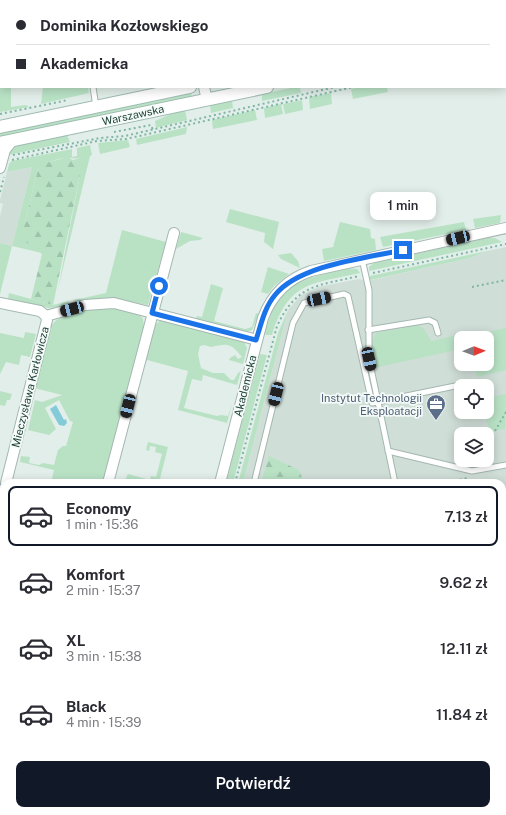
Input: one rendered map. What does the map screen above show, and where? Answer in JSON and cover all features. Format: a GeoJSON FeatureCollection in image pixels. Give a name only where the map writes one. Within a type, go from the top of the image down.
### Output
{"type":"FeatureCollection","features":[{"type":"Feature","properties":{"kind":"main road","name":"Warszawska"},"geometry":{"type":"LineString","coordinates":[[0,128],[185,88]]}},
{"type":"Feature","properties":{"kind":"main road","name":"Warszawska"},"geometry":{"type":"LineString","coordinates":[[0,143],[262,88]]}},
{"type":"Feature","properties":{"kind":"street"},"geometry":{"type":"LineString","coordinates":[[204,88],[207,100]]}},
{"type":"Feature","properties":{"kind":"street"},"geometry":{"type":"LineString","coordinates":[[1,160],[5,150],[13,140]]}},
{"type":"Feature","properties":{"kind":"street","name":"Akademicka"},"geometry":{"type":"LineString","coordinates":[[221,479],[256,340],[268,306],[274,296],[286,284],[311,271],[362,259],[506,230]]}},
{"type":"Feature","properties":{"kind":"street"},"geometry":{"type":"LineString","coordinates":[[109,479],[174,234]]}},
{"type":"Feature","properties":{"kind":"street","name":"Mieczysława Karłowicza"},"geometry":{"type":"LineString","coordinates":[[0,303],[40,311],[46,316],[46,324],[7,479]]}},
{"type":"Feature","properties":{"kind":"street"},"geometry":{"type":"LineString","coordinates":[[46,316],[101,303],[114,303],[256,340]]}},
{"type":"Feature","properties":{"kind":"lane"},"geometry":{"type":"LineString","coordinates":[[93,88],[96,107]]}},
{"type":"Feature","properties":{"kind":"lane"},"geometry":{"type":"LineString","coordinates":[[362,259],[369,294],[369,359],[393,479]]}},
{"type":"Feature","properties":{"kind":"lane"},"geometry":{"type":"LineString","coordinates":[[255,479],[293,323],[304,303],[344,294],[348,296],[370,400],[372,403],[454,386]]}},
{"type":"Feature","properties":{"kind":"lane"},"geometry":{"type":"LineString","coordinates":[[368,330],[429,320],[435,323],[438,333]]}},
{"type":"Feature","properties":{"kind":"lane"},"geometry":{"type":"LineString","coordinates":[[388,451],[472,471],[506,465]]}},
{"type":"Feature","properties":{"kind":"lane"},"geometry":{"type":"LineString","coordinates":[[281,815],[286,815]]}},
{"type":"Feature","properties":{"kind":"path"},"geometry":{"type":"LineString","coordinates":[[1,160],[97,141],[126,139],[153,131],[331,88]]}},
{"type":"Feature","properties":{"kind":"path"},"geometry":{"type":"LineString","coordinates":[[1,160],[100,138],[125,136],[153,131],[348,88]]}},
{"type":"Feature","properties":{"kind":"path"},"geometry":{"type":"LineString","coordinates":[[0,114],[75,99]]}},
{"type":"Feature","properties":{"kind":"path"},"geometry":{"type":"LineString","coordinates":[[114,132],[152,125],[153,131]]}},
{"type":"Feature","properties":{"kind":"path"},"geometry":{"type":"LineString","coordinates":[[236,479],[277,326],[285,309],[296,296],[311,287],[506,244]]}},
{"type":"Feature","properties":{"kind":"path"},"geometry":{"type":"LineString","coordinates":[[472,287],[506,280]]}},
{"type":"Feature","properties":{"kind":"path"},"geometry":{"type":"LineString","coordinates":[[495,431],[506,412]]}},
{"type":"Feature","properties":{"kind":"path"},"geometry":{"type":"LineString","coordinates":[[461,479],[471,477],[472,471]]}},
{"type":"Feature","properties":{"kind":"shaded area"},"geometry":{"type":"Polygon","coordinates":[[[32,167],[12,246],[0,243],[0,216],[3,204],[0,203],[0,200],[7,172],[32,167]]]}},
{"type":"Feature","properties":{"kind":"shaded area"},"geometry":{"type":"Polygon","coordinates":[[[506,247],[506,479],[244,479],[288,310],[301,295],[318,287],[359,279],[367,281],[470,258],[487,251],[506,247]]]}},
{"type":"Feature","properties":{"kind":"green space"},"geometry":{"type":"Polygon","coordinates":[[[0,88],[11,88],[11,107],[26,105],[29,107],[0,112],[0,88]]]}},
{"type":"Feature","properties":{"kind":"green space"},"geometry":{"type":"Polygon","coordinates":[[[43,88],[88,88],[89,93],[41,104],[43,88]]]}},
{"type":"Feature","properties":{"kind":"green space"},"geometry":{"type":"Polygon","coordinates":[[[290,88],[300,88],[301,93],[262,101],[262,94],[290,88]]]}},
{"type":"Feature","properties":{"kind":"green space"},"geometry":{"type":"Polygon","coordinates":[[[387,88],[388,92],[353,99],[351,89],[387,88]]]}},
{"type":"Feature","properties":{"kind":"green space"},"geometry":{"type":"Polygon","coordinates":[[[189,93],[192,95],[190,97],[0,137],[0,133],[189,93]]]}},
{"type":"Feature","properties":{"kind":"green space"},"geometry":{"type":"Polygon","coordinates":[[[331,93],[332,104],[310,109],[309,97],[331,93]]]}},
{"type":"Feature","properties":{"kind":"green space"},"geometry":{"type":"Polygon","coordinates":[[[232,100],[233,108],[211,113],[210,104],[232,100]]]}},
{"type":"Feature","properties":{"kind":"green space"},"geometry":{"type":"Polygon","coordinates":[[[302,100],[303,110],[285,114],[283,104],[302,100]]]}},
{"type":"Feature","properties":{"kind":"green space"},"geometry":{"type":"Polygon","coordinates":[[[281,104],[283,114],[265,118],[264,108],[281,104]]]}},
{"type":"Feature","properties":{"kind":"green space"},"geometry":{"type":"Polygon","coordinates":[[[185,110],[187,120],[156,128],[155,121],[175,112],[185,110]]]}},
{"type":"Feature","properties":{"kind":"green space"},"geometry":{"type":"Polygon","coordinates":[[[255,110],[257,120],[213,129],[212,120],[255,110]]]}},
{"type":"Feature","properties":{"kind":"green space"},"geometry":{"type":"Polygon","coordinates":[[[187,127],[186,134],[137,145],[136,139],[187,127]]]}},
{"type":"Feature","properties":{"kind":"green space"},"geometry":{"type":"Polygon","coordinates":[[[67,135],[70,142],[8,155],[17,145],[67,135]]]}},
{"type":"Feature","properties":{"kind":"green space"},"geometry":{"type":"Polygon","coordinates":[[[128,140],[130,147],[100,154],[98,143],[128,140]]]}},
{"type":"Feature","properties":{"kind":"green space"},"geometry":{"type":"Polygon","coordinates":[[[90,145],[92,155],[90,156],[58,289],[80,175],[80,158],[64,158],[56,160],[38,169],[25,222],[42,253],[12,246],[32,167],[7,172],[9,164],[12,161],[72,149],[72,157],[77,156],[77,148],[90,145]]]}},
{"type":"Feature","properties":{"kind":"green space"},"geometry":{"type":"Polygon","coordinates":[[[67,157],[73,160],[80,158],[80,175],[53,305],[31,299],[42,254],[22,239],[38,169],[43,164],[67,157]]]}},
{"type":"Feature","properties":{"kind":"green space"},"geometry":{"type":"Polygon","coordinates":[[[230,209],[279,222],[273,249],[264,242],[265,233],[226,222],[230,209]]]}},
{"type":"Feature","properties":{"kind":"green space"},"geometry":{"type":"Polygon","coordinates":[[[501,215],[500,223],[475,228],[473,219],[501,215]]]}},
{"type":"Feature","properties":{"kind":"green space"},"geometry":{"type":"Polygon","coordinates":[[[340,222],[370,229],[371,238],[375,239],[376,250],[324,261],[322,249],[333,247],[340,222]]]}},
{"type":"Feature","properties":{"kind":"green space"},"geometry":{"type":"Polygon","coordinates":[[[464,222],[466,230],[383,247],[380,237],[464,222]]]}},
{"type":"Feature","properties":{"kind":"green space"},"geometry":{"type":"Polygon","coordinates":[[[122,230],[166,242],[148,305],[110,298],[76,303],[74,300],[106,293],[122,230]]]}},
{"type":"Feature","properties":{"kind":"green space"},"geometry":{"type":"Polygon","coordinates":[[[181,232],[203,238],[200,240],[190,241],[176,249],[181,232]]]}},
{"type":"Feature","properties":{"kind":"green space"},"geometry":{"type":"Polygon","coordinates":[[[488,238],[495,238],[502,242],[369,271],[369,267],[374,263],[488,238]]]}},
{"type":"Feature","properties":{"kind":"green space"},"geometry":{"type":"Polygon","coordinates":[[[0,243],[12,246],[0,294],[0,243]]]}},
{"type":"Feature","properties":{"kind":"green space"},"geometry":{"type":"Polygon","coordinates":[[[487,251],[470,258],[370,280],[370,276],[487,251]]]}},
{"type":"Feature","properties":{"kind":"green space"},"geometry":{"type":"Polygon","coordinates":[[[291,253],[298,261],[300,268],[281,259],[278,255],[291,253]]]}},
{"type":"Feature","properties":{"kind":"green space"},"geometry":{"type":"Polygon","coordinates":[[[268,267],[289,274],[274,286],[268,294],[261,292],[268,267]]]}},
{"type":"Feature","properties":{"kind":"green space"},"geometry":{"type":"Polygon","coordinates":[[[348,268],[357,269],[360,273],[315,283],[294,295],[286,304],[272,335],[266,335],[265,333],[271,316],[277,303],[285,293],[305,280],[348,268]]]}},
{"type":"Feature","properties":{"kind":"green space"},"geometry":{"type":"Polygon","coordinates":[[[211,284],[223,288],[214,321],[245,329],[252,327],[256,313],[259,314],[252,330],[245,333],[195,320],[197,316],[202,317],[211,284]]]}},
{"type":"Feature","properties":{"kind":"green space"},"geometry":{"type":"Polygon","coordinates":[[[9,293],[53,305],[69,301],[68,306],[49,308],[8,299],[9,293]]]}},
{"type":"Feature","properties":{"kind":"green space"},"geometry":{"type":"Polygon","coordinates":[[[113,307],[138,313],[143,319],[144,327],[105,479],[52,479],[54,470],[20,462],[21,456],[30,457],[29,463],[54,465],[58,450],[63,446],[66,446],[73,422],[70,421],[59,400],[45,408],[56,429],[49,435],[28,430],[35,400],[42,402],[62,395],[34,388],[50,329],[54,323],[68,314],[97,308],[113,307]]]}},
{"type":"Feature","properties":{"kind":"green space"},"geometry":{"type":"Polygon","coordinates":[[[288,310],[244,479],[239,479],[278,333],[288,310]]]}},
{"type":"Feature","properties":{"kind":"green space"},"geometry":{"type":"Polygon","coordinates":[[[161,320],[244,342],[247,348],[243,364],[229,360],[235,355],[238,359],[242,357],[229,345],[211,347],[204,345],[200,346],[198,354],[201,368],[213,373],[224,373],[231,380],[234,380],[241,371],[237,385],[203,375],[202,381],[192,379],[184,408],[217,416],[228,416],[232,404],[227,423],[178,410],[188,371],[147,360],[146,362],[143,361],[153,326],[161,320]]]}},
{"type":"Feature","properties":{"kind":"green space"},"geometry":{"type":"Polygon","coordinates":[[[419,325],[424,329],[431,341],[454,336],[454,351],[374,368],[371,343],[376,333],[419,325]]]}},
{"type":"Feature","properties":{"kind":"green space"},"geometry":{"type":"Polygon","coordinates":[[[506,328],[506,370],[477,377],[476,371],[494,371],[494,331],[492,331],[506,328]]]}},
{"type":"Feature","properties":{"kind":"green space"},"geometry":{"type":"Polygon","coordinates":[[[25,332],[36,334],[30,357],[21,355],[19,365],[6,362],[0,374],[0,333],[24,338],[25,332]]]}},
{"type":"Feature","properties":{"kind":"green space"},"geometry":{"type":"Polygon","coordinates":[[[260,354],[267,355],[234,479],[227,479],[260,354]]]}},
{"type":"Feature","properties":{"kind":"green space"},"geometry":{"type":"Polygon","coordinates":[[[0,391],[12,394],[10,400],[7,400],[5,406],[0,405],[0,391]]]}},
{"type":"Feature","properties":{"kind":"green space"},"geometry":{"type":"Polygon","coordinates":[[[506,394],[505,429],[494,431],[494,427],[488,427],[486,419],[494,419],[494,397],[506,394]]]}},
{"type":"Feature","properties":{"kind":"green space"},"geometry":{"type":"Polygon","coordinates":[[[148,442],[168,447],[160,479],[150,479],[151,476],[156,477],[162,454],[155,452],[156,447],[150,446],[149,451],[146,450],[148,442]]]}},
{"type":"Feature","properties":{"kind":"green space"},"geometry":{"type":"Polygon","coordinates":[[[269,456],[299,470],[302,479],[262,479],[269,456]]]}},
{"type":"Feature","properties":{"kind":"green space"},"geometry":{"type":"Polygon","coordinates":[[[128,474],[146,479],[126,479],[128,474]]]}},
{"type":"Feature","properties":{"kind":"water"},"geometry":{"type":"Polygon","coordinates":[[[56,405],[64,420],[66,419],[67,423],[64,426],[59,425],[50,409],[56,405]]]}},
{"type":"Feature","properties":{"kind":"place","name":"Instytut Technologii Eksploatacji"},"geometry":{"type":"Point","coordinates":[436,421]}},
{"type":"Feature","properties":{"kind":"route"},"geometry":{"type":"LineString","coordinates":[[159,286],[152,313],[256,340],[270,302],[280,289],[294,279],[311,271],[403,250]]}}]}
